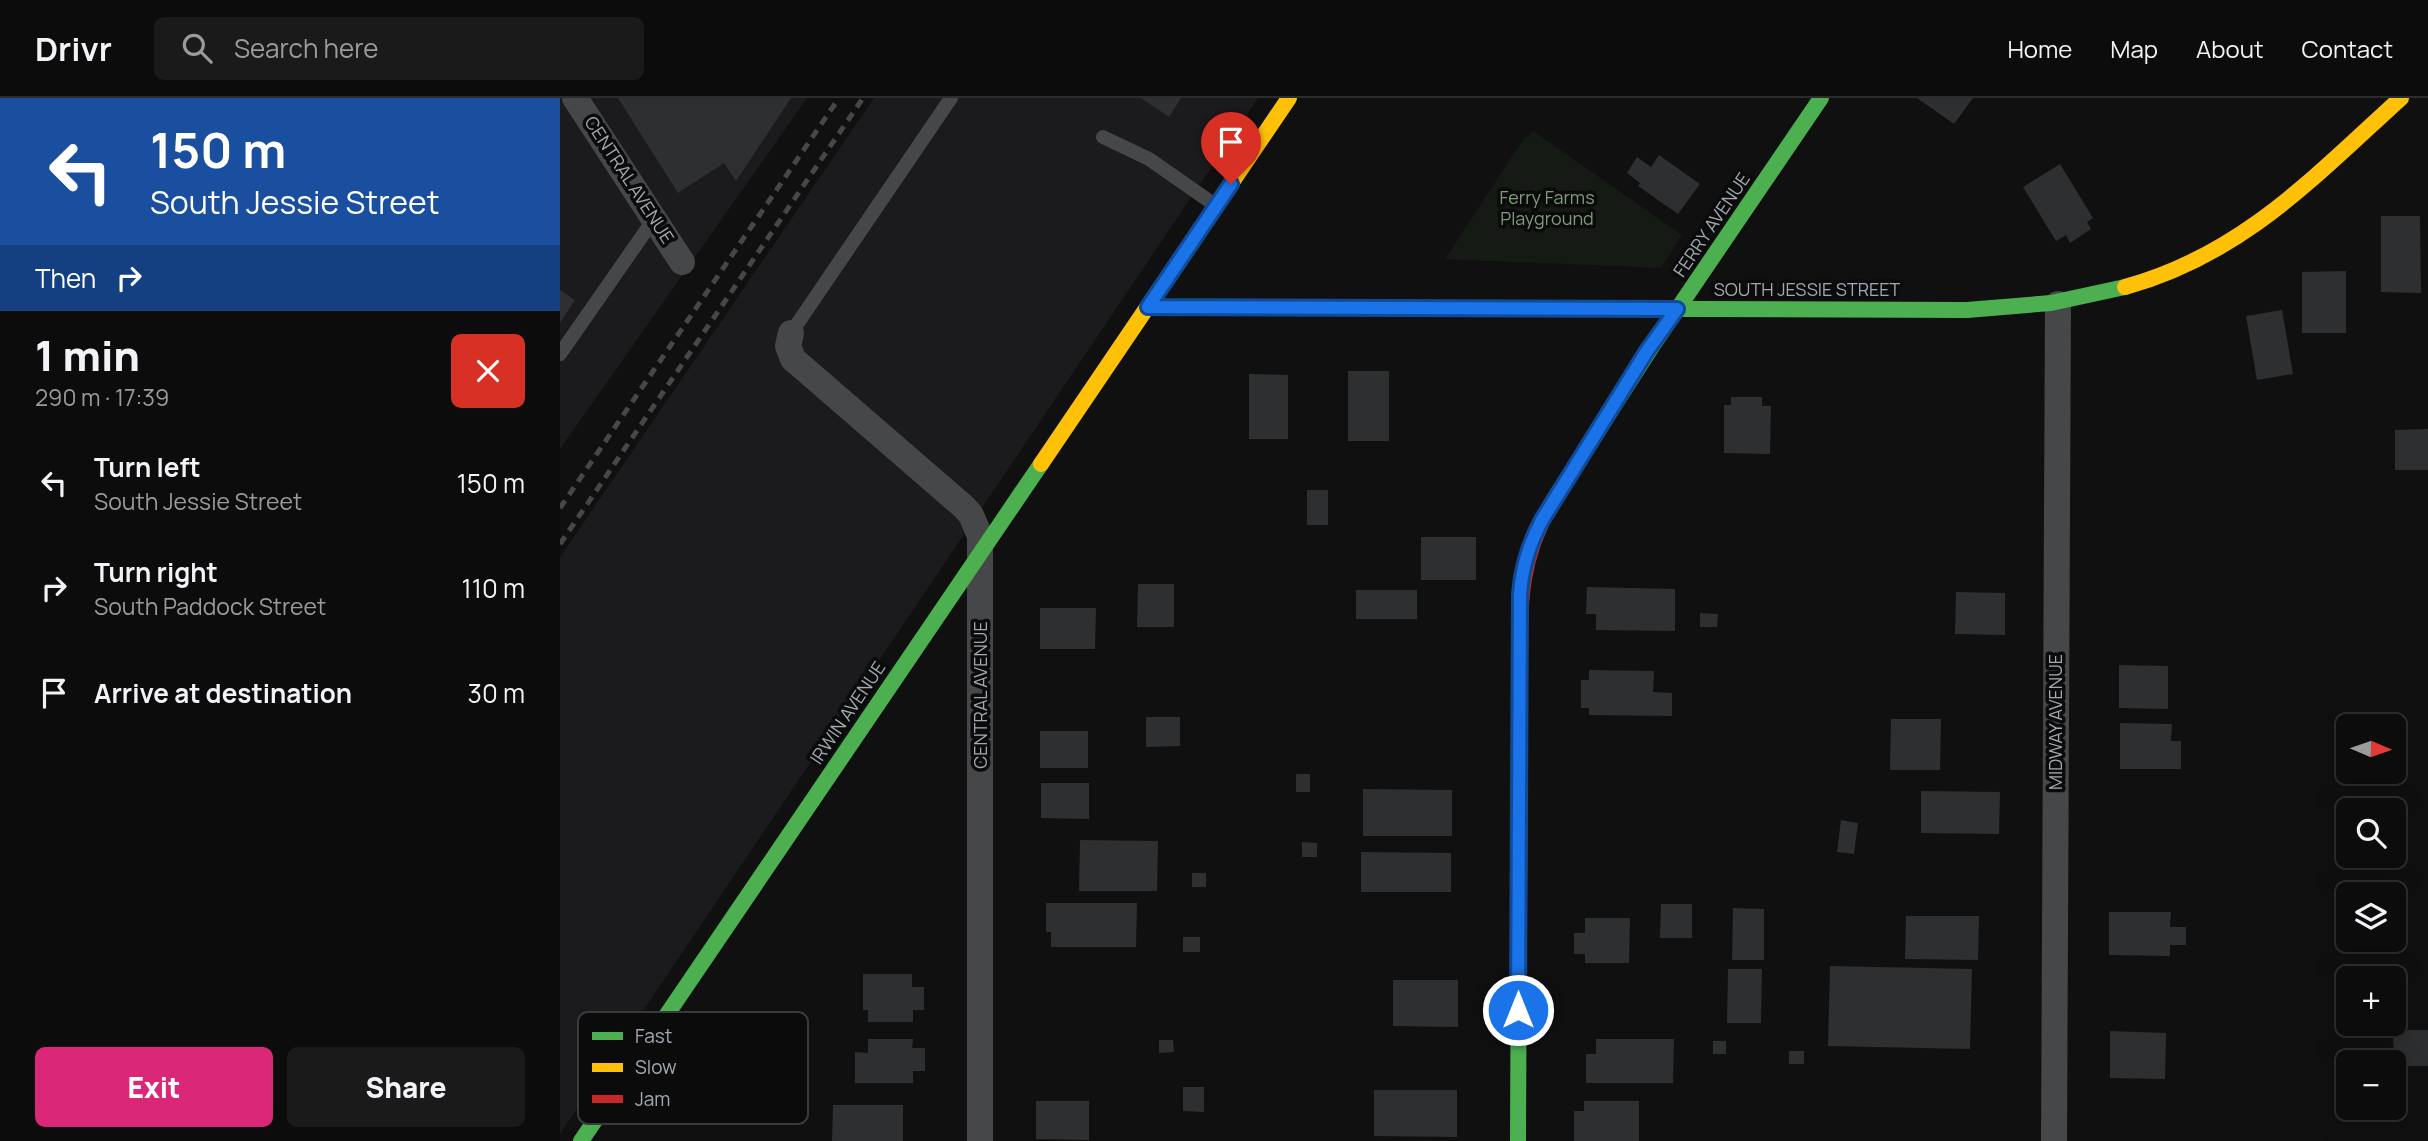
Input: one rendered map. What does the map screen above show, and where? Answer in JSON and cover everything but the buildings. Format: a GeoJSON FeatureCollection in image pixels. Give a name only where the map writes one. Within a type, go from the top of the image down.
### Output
{"type":"FeatureCollection","features":[{"type":"Feature","properties":{"kind":"street","name":"CENTRAL AVENUE"},"geometry":{"type":"LineString","coordinates":[[575,98],[682,262]]}},
{"type":"Feature","properties":{"kind":"street","name":"IRWIN AVENUE"},"geometry":{"type":"LineString","coordinates":[[669,1012],[1289,98]]}},
{"type":"Feature","properties":{"kind":"street","name":"FERRY AVENUE"},"geometry":{"type":"LineString","coordinates":[[1518,1141],[1520,594],[1522,574],[1533,536],[1647,351],[1821,98]]}},
{"type":"Feature","properties":{"kind":"street","name":"SOUTH JESSIE STREET"},"geometry":{"type":"LineString","coordinates":[[1148,307],[2012,309],[2058,304],[2104,294],[2151,279],[2196,260],[2239,235],[2280,207],[2401,98]]}},
{"type":"Feature","properties":{"kind":"street","name":"MIDWAY AVENUE"},"geometry":{"type":"LineString","coordinates":[[2054,1141],[2058,304]]}},
{"type":"Feature","properties":{"kind":"street","name":"CENTRAL AVENUE"},"geometry":{"type":"LineString","coordinates":[[791,333],[788,346],[793,359],[964,507],[980,536],[980,1141]]}},
{"type":"Feature","properties":{"kind":"street","name":"IRWIN AVENUE"},"geometry":{"type":"LineString","coordinates":[[581,1141],[593,1124]]}},
{"type":"Feature","properties":{"kind":"lane"},"geometry":{"type":"LineString","coordinates":[[791,333],[951,98]]}},
{"type":"Feature","properties":{"kind":"lane"},"geometry":{"type":"LineString","coordinates":[[1103,137],[1149,159],[1216,206]]}},
{"type":"Feature","properties":{"kind":"lane"},"geometry":{"type":"LineString","coordinates":[[560,354],[654,219]]}},
{"type":"Feature","properties":{"kind":"shaded area"},"geometry":{"type":"Polygon","coordinates":[[[560,98],[807,98],[560,449],[560,98]]]}},
{"type":"Feature","properties":{"kind":"shaded area"},"geometry":{"type":"Polygon","coordinates":[[[874,98],[1258,98],[642,1012],[578,1012],[578,1107],[560,1134],[560,557],[874,98]]]}},
{"type":"Feature","properties":{"kind":"green space","name":"Ferry Farms Playground"},"geometry":{"type":"Polygon","coordinates":[[[1533,131],[1682,235],[1661,268],[1445,259],[1525,137],[1528,138],[1533,131]]]}},
{"type":"Feature","properties":{"kind":"railway"},"geometry":{"type":"LineString","coordinates":[[560,508],[839,98]]}},
{"type":"Feature","properties":{"kind":"railway"},"geometry":{"type":"LineString","coordinates":[[560,544],[863,98]]}},
{"type":"Feature","properties":{"kind":"traffic: fast"},"geometry":{"type":"LineString","coordinates":[[1551,504],[1653,345],[1821,98]]}},
{"type":"Feature","properties":{"kind":"traffic: fast"},"geometry":{"type":"LineString","coordinates":[[1148,307],[1967,310],[2051,303],[2125,287]]}},
{"type":"Feature","properties":{"kind":"traffic: fast"},"geometry":{"type":"LineString","coordinates":[[669,1012],[1041,464]]}},
{"type":"Feature","properties":{"kind":"traffic: fast"},"geometry":{"type":"LineString","coordinates":[[1518,1141],[1520,669]]}},
{"type":"Feature","properties":{"kind":"traffic: fast"},"geometry":{"type":"LineString","coordinates":[[581,1141],[593,1124]]}},
{"type":"Feature","properties":{"kind":"traffic: slow"},"geometry":{"type":"LineString","coordinates":[[1041,464],[1289,98]]}},
{"type":"Feature","properties":{"kind":"traffic: slow"},"geometry":{"type":"LineString","coordinates":[[2125,287],[2167,273],[2241,234],[2307,184],[2401,98]]}},
{"type":"Feature","properties":{"kind":"traffic: jam"},"geometry":{"type":"LineString","coordinates":[[1520,669],[1523,584],[1532,546],[1551,504]]}},
{"type":"Feature","properties":{"kind":"route"},"geometry":{"type":"LineString","coordinates":[[1231,184],[1148,307],[1677,309],[1647,351],[1542,520],[1526,554],[1520,594],[1518,1010]]}}]}
